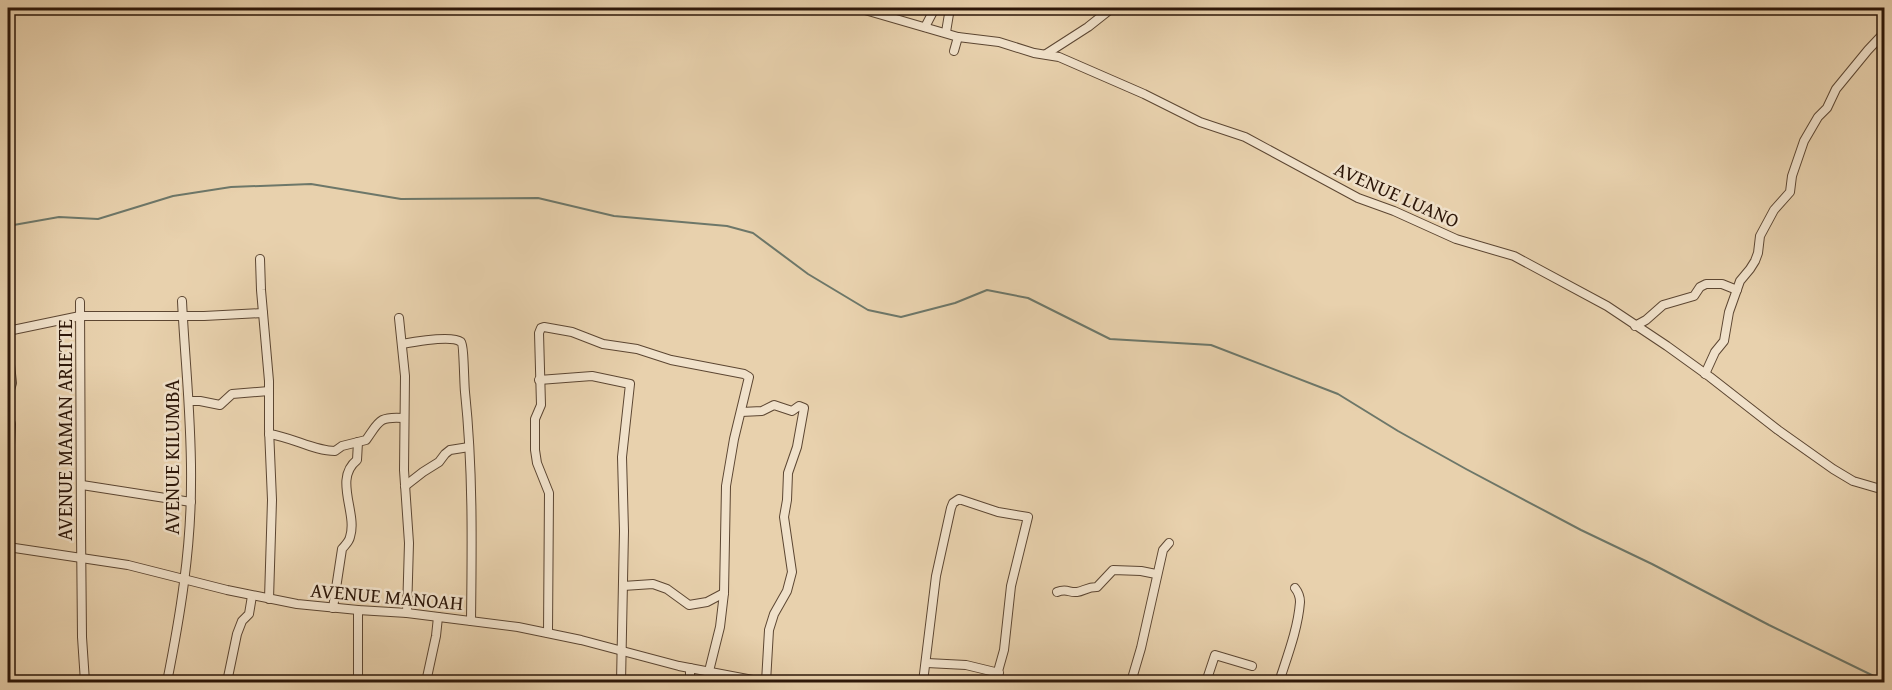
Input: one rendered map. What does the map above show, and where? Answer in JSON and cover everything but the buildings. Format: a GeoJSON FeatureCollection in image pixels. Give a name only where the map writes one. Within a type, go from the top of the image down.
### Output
{"type":"FeatureCollection","features":[{"type":"Feature","properties":{"kind":"street","name":"AVENUE LUANO"},"geometry":{"type":"LineString","coordinates":[[858,8],[958,37],[999,42],[1035,53],[1059,57],[1144,94],[1200,122],[1245,137],[1358,198],[1464,242],[1514,256],[1607,306],[1667,346],[1833,469],[1853,481],[1884,490]]}},
{"type":"Feature","properties":{"kind":"street"},"geometry":{"type":"LineString","coordinates":[[925,27],[935,8]]}},
{"type":"Feature","properties":{"kind":"street"},"geometry":{"type":"LineString","coordinates":[[946,32],[950,8]]}},
{"type":"Feature","properties":{"kind":"street"},"geometry":{"type":"LineString","coordinates":[[1046,54],[1088,27],[1112,8]]}},
{"type":"Feature","properties":{"kind":"street"},"geometry":{"type":"LineString","coordinates":[[1706,374],[1714,352],[1724,341],[1729,312],[1740,281],[1755,261],[1760,236],[1778,205],[1790,192],[1804,141],[1818,117],[1827,108],[1836,89],[1884,33]]}},
{"type":"Feature","properties":{"kind":"street"},"geometry":{"type":"LineString","coordinates":[[954,51],[958,37]]}},
{"type":"Feature","properties":{"kind":"street"},"geometry":{"type":"LineString","coordinates":[[260,259],[269,392],[272,501],[268,599]]}},
{"type":"Feature","properties":{"kind":"street"},"geometry":{"type":"LineString","coordinates":[[1635,326],[1647,320],[1663,305],[1694,296],[1700,287],[1706,284],[1722,284],[1737,290]]}},
{"type":"Feature","properties":{"kind":"street","name":"AVENUE KILUMBA"},"geometry":{"type":"LineString","coordinates":[[167,682],[184,579],[191,502],[191,442],[182,301]]}},
{"type":"Feature","properties":{"kind":"street","name":"AVENUE MAMAN ARIETTE"},"geometry":{"type":"LineString","coordinates":[[81,302],[82,637],[85,682]]}},
{"type":"Feature","properties":{"kind":"street"},"geometry":{"type":"LineString","coordinates":[[8,331],[81,316],[263,313]]}},
{"type":"Feature","properties":{"kind":"street"},"geometry":{"type":"LineString","coordinates":[[399,318],[405,376],[405,486],[409,543],[407,613]]}},
{"type":"Feature","properties":{"kind":"street"},"geometry":{"type":"LineString","coordinates":[[548,633],[549,493],[537,463],[535,450],[535,419],[541,405],[539,380],[539,333],[541,328],[565,330],[603,344],[637,350],[682,363],[747,375],[748,380],[726,486],[724,593],[720,627],[709,672]]}},
{"type":"Feature","properties":{"kind":"street"},"geometry":{"type":"LineString","coordinates":[[402,344],[441,339],[456,340],[463,346],[472,520],[471,621]]}},
{"type":"Feature","properties":{"kind":"street"},"geometry":{"type":"LineString","coordinates":[[8,346],[12,383],[8,396]]}},
{"type":"Feature","properties":{"kind":"street"},"geometry":{"type":"LineString","coordinates":[[539,380],[592,376],[630,384],[622,457],[621,682]]}},
{"type":"Feature","properties":{"kind":"street"},"geometry":{"type":"LineString","coordinates":[[189,401],[220,405],[232,394],[269,392]]}},
{"type":"Feature","properties":{"kind":"street"},"geometry":{"type":"LineString","coordinates":[[741,412],[762,411],[774,405],[792,411],[799,406],[804,408],[788,473],[784,517],[792,572],[787,591],[774,614],[769,630],[763,682]]}},
{"type":"Feature","properties":{"kind":"street"},"geometry":{"type":"LineString","coordinates":[[8,415],[11,424],[8,485]]}},
{"type":"Feature","properties":{"kind":"street"},"geometry":{"type":"LineString","coordinates":[[269,434],[284,436],[327,451],[335,451],[342,446],[366,440],[380,421],[404,418]]}},
{"type":"Feature","properties":{"kind":"street"},"geometry":{"type":"LineString","coordinates":[[333,608],[342,549],[348,543],[351,533],[346,479],[350,465],[357,460],[358,442]]}},
{"type":"Feature","properties":{"kind":"street"},"geometry":{"type":"LineString","coordinates":[[405,486],[439,462],[450,450],[469,447]]}},
{"type":"Feature","properties":{"kind":"street"},"geometry":{"type":"LineString","coordinates":[[81,485],[191,502]]}},
{"type":"Feature","properties":{"kind":"street"},"geometry":{"type":"LineString","coordinates":[[923,682],[936,576],[951,508],[956,501],[962,500],[998,512],[1028,517],[1011,586],[1008,626],[999,673],[995,682]]}},
{"type":"Feature","properties":{"kind":"street"},"geometry":{"type":"LineString","coordinates":[[1131,682],[1141,648],[1156,574],[1163,550],[1169,543]]}},
{"type":"Feature","properties":{"kind":"street","name":"AVENUE MANOAH"},"geometry":{"type":"LineString","coordinates":[[8,547],[128,565],[268,599],[333,608],[407,613],[548,633],[690,668],[763,682]]}},
{"type":"Feature","properties":{"kind":"street"},"geometry":{"type":"LineString","coordinates":[[1057,592],[1066,590],[1075,592],[1097,587],[1113,570],[1156,574]]}},
{"type":"Feature","properties":{"kind":"street"},"geometry":{"type":"LineString","coordinates":[[623,586],[653,584],[667,589],[682,601],[690,604],[707,602],[724,593]]}},
{"type":"Feature","properties":{"kind":"street"},"geometry":{"type":"LineString","coordinates":[[1279,682],[1294,632],[1300,602],[1295,588]]}},
{"type":"Feature","properties":{"kind":"street"},"geometry":{"type":"LineString","coordinates":[[227,682],[237,634],[242,621],[249,614],[252,596]]}},
{"type":"Feature","properties":{"kind":"street"},"geometry":{"type":"LineString","coordinates":[[358,610],[358,682]]}},
{"type":"Feature","properties":{"kind":"street"},"geometry":{"type":"LineString","coordinates":[[426,682],[438,617]]}},
{"type":"Feature","properties":{"kind":"street"},"geometry":{"type":"LineString","coordinates":[[1206,682],[1215,655],[1252,666]]}},
{"type":"Feature","properties":{"kind":"street"},"geometry":{"type":"LineString","coordinates":[[927,663],[966,665],[999,673]]}},
{"type":"Feature","properties":{"kind":"street"},"geometry":{"type":"LineString","coordinates":[[690,668],[690,682]]}},
{"type":"Feature","properties":{"kind":"waterway"},"geometry":{"type":"LineString","coordinates":[[8,226],[59,217],[98,219],[173,196],[231,187],[311,184],[401,199],[538,198],[614,216],[727,226],[753,233],[808,274],[868,310],[901,317],[955,303],[987,290],[1028,298],[1110,339],[1211,345],[1338,394],[1398,431],[1581,530],[1884,681]]}}]}
